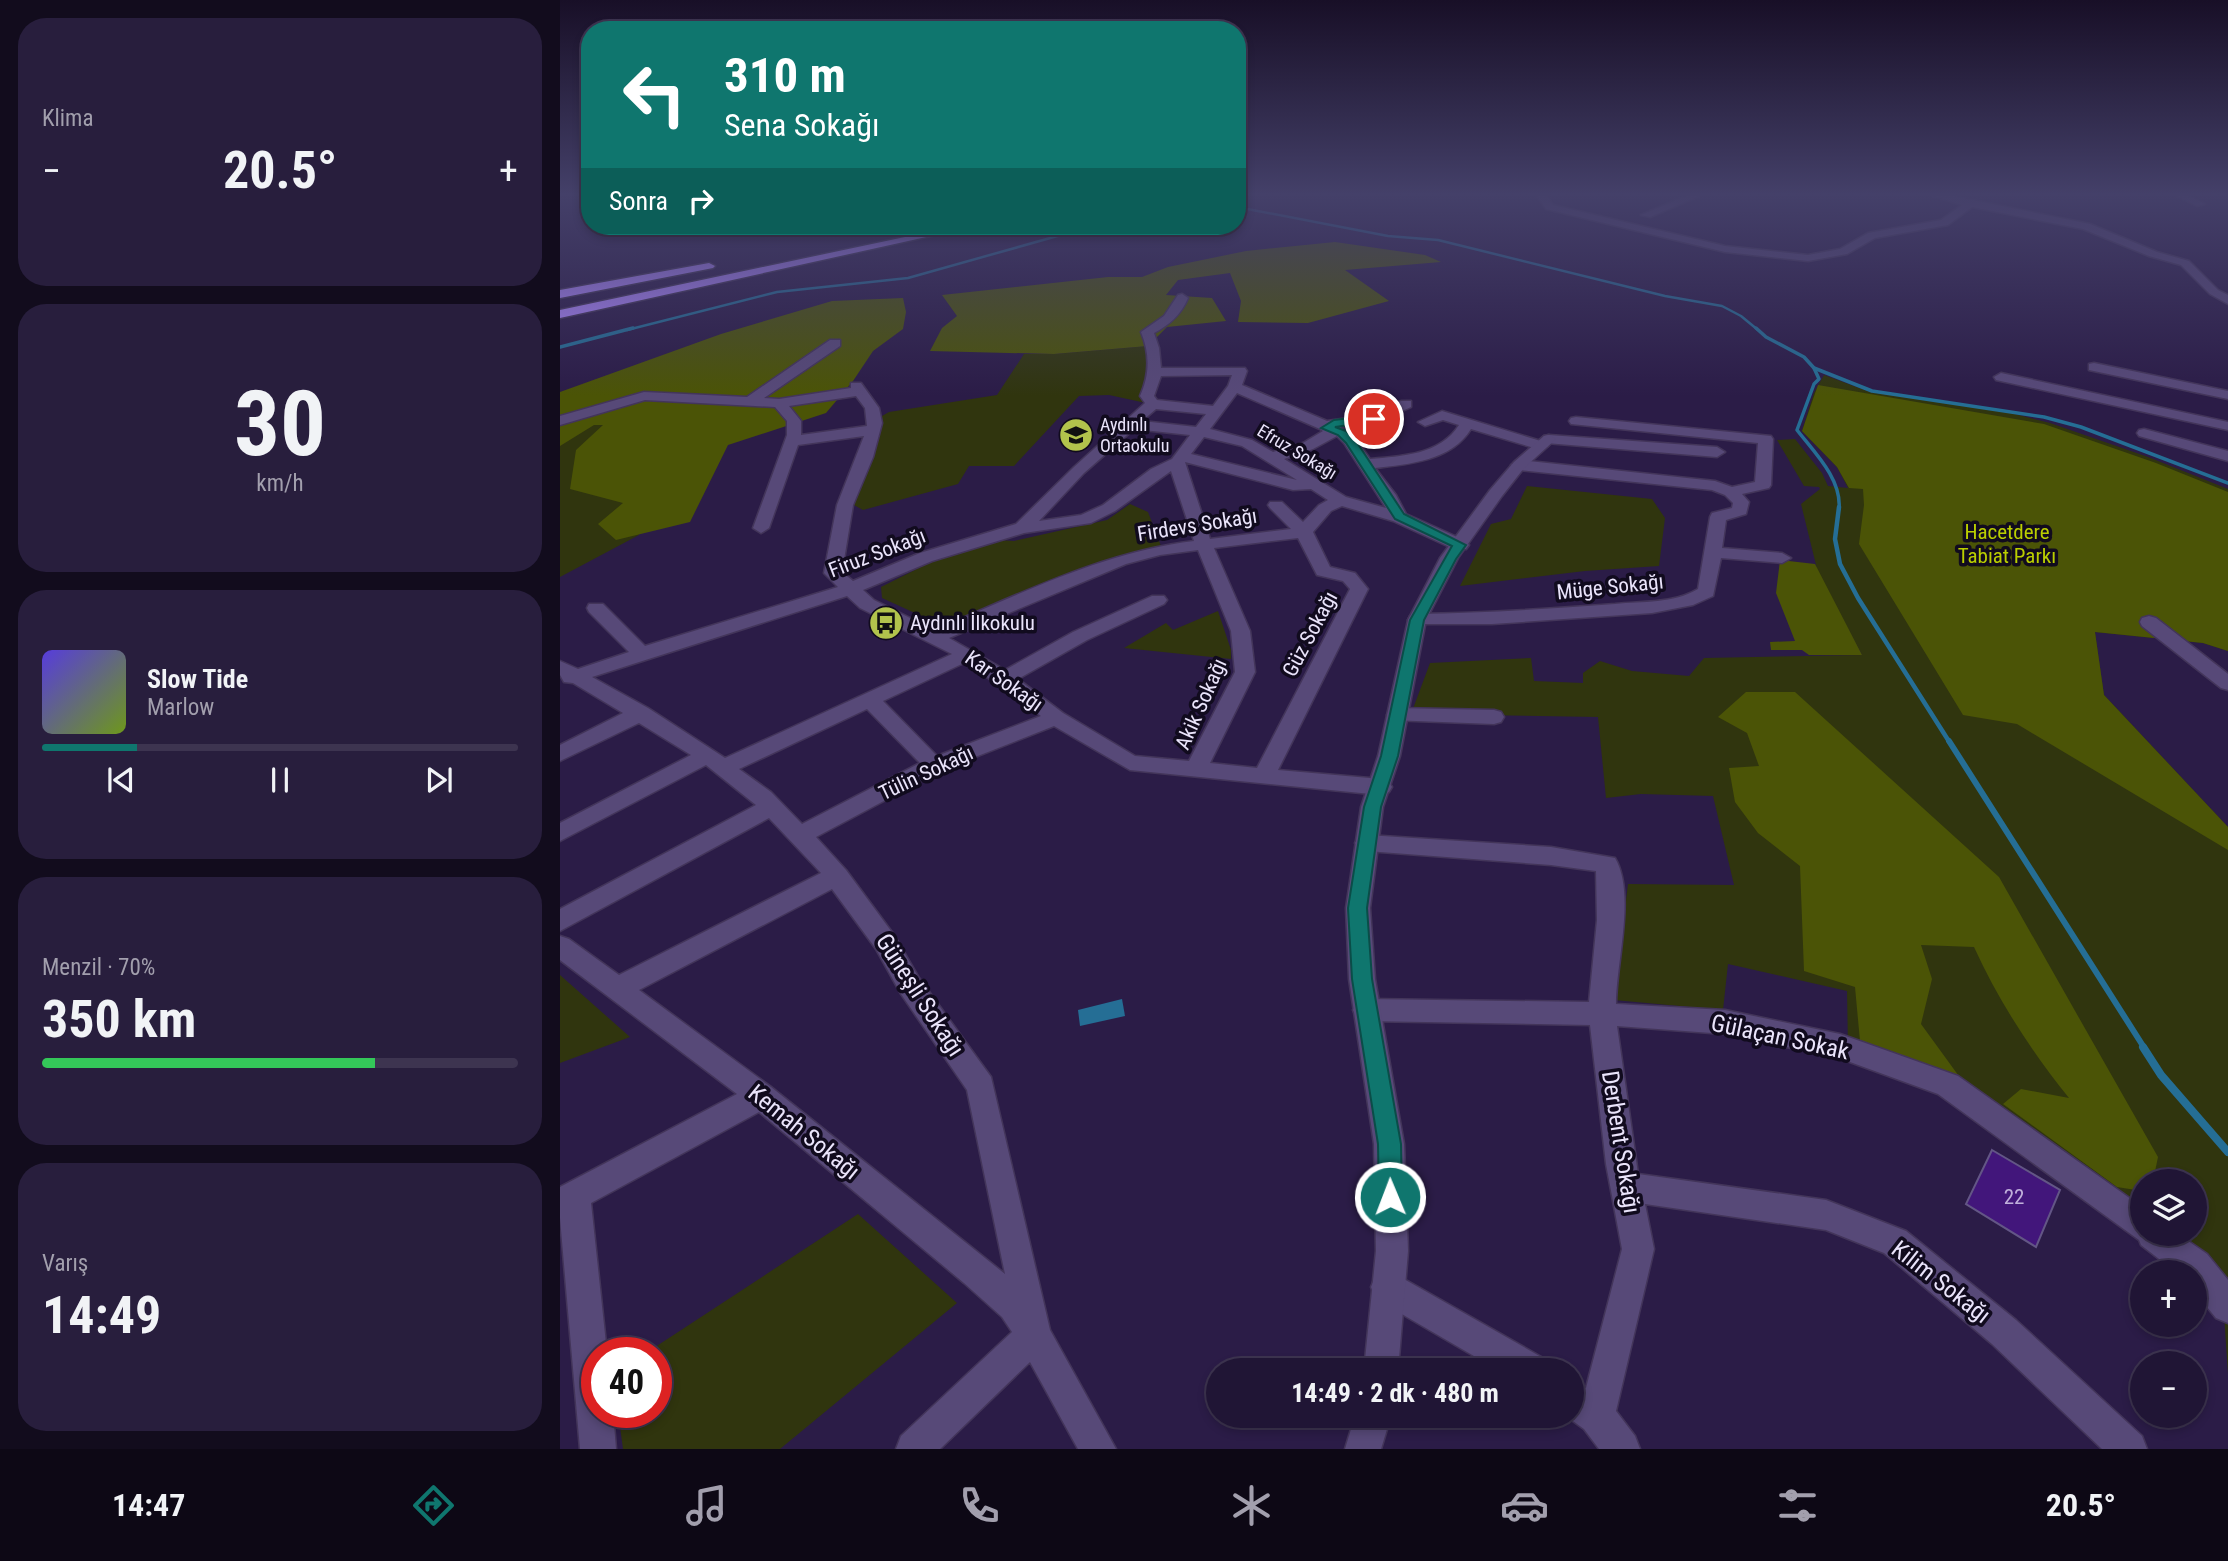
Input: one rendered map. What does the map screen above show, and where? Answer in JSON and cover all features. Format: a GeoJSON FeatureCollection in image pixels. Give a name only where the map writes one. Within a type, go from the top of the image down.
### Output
{"type":"FeatureCollection","features":[{"type":"Feature","properties":{"kind":"highway"},"geometry":{"type":"LineString","coordinates":[[560,307],[770,261]]}},
{"type":"Feature","properties":{"kind":"highway"},"geometry":{"type":"LineString","coordinates":[[562,320],[819,261]]}},
{"type":"Feature","properties":{"kind":"highway"},"geometry":{"type":"LineString","coordinates":[[560,294],[717,265],[560,300]]}},
{"type":"Feature","properties":{"kind":"street"},"geometry":{"type":"LineString","coordinates":[[2177,261],[2185,263],[2214,292],[2228,300]]}},
{"type":"Feature","properties":{"kind":"street"},"geometry":{"type":"LineString","coordinates":[[1182,299],[1179,309],[1158,327],[1147,332],[1153,345],[1154,372],[1153,385],[1147,396],[1153,404],[1214,411]]}},
{"type":"Feature","properties":{"kind":"street"},"geometry":{"type":"LineString","coordinates":[[749,402],[835,343]]}},
{"type":"Feature","properties":{"kind":"street"},"geometry":{"type":"LineString","coordinates":[[2094,366],[2228,395]]}},
{"type":"Feature","properties":{"kind":"street"},"geometry":{"type":"LineString","coordinates":[[1022,528],[1085,520],[1109,509],[1156,472],[1179,459],[1235,387],[1240,371],[1154,372]]}},
{"type":"Feature","properties":{"kind":"street"},"geometry":{"type":"LineString","coordinates":[[2001,377],[2228,426]]}},
{"type":"Feature","properties":{"kind":"street"},"geometry":{"type":"LineString","coordinates":[[1235,387],[1350,440],[1388,495],[1399,517]]}},
{"type":"Feature","properties":{"kind":"street"},"geometry":{"type":"LineString","coordinates":[[560,421],[644,396],[779,402],[858,388],[872,408],[875,423],[873,430],[793,441]]}},
{"type":"Feature","properties":{"kind":"street"},"geometry":{"type":"LineString","coordinates":[[761,528],[793,441],[794,421],[779,402]]}},
{"type":"Feature","properties":{"kind":"street","name":"Firuz Sokağı"},"geometry":{"type":"LineString","coordinates":[[566,675],[850,589],[926,557],[1022,528],[1079,470],[1153,404]]}},
{"type":"Feature","properties":{"kind":"street"},"geometry":{"type":"LineString","coordinates":[[1271,458],[1308,446],[1331,430],[1334,423],[1374,419],[1406,404]]}},
{"type":"Feature","properties":{"kind":"street"},"geometry":{"type":"LineString","coordinates":[[1425,422],[1442,415],[1545,442],[1717,452]]}},
{"type":"Feature","properties":{"kind":"street"},"geometry":{"type":"LineString","coordinates":[[1519,466],[1715,486],[1731,492],[1763,485],[1766,439],[1576,421]]}},
{"type":"Feature","properties":{"kind":"street"},"geometry":{"type":"LineString","coordinates":[[1365,464],[1422,458],[1462,433],[1467,423]]}},
{"type":"Feature","properties":{"kind":"street","name":"Efruz Sokağı"},"geometry":{"type":"LineString","coordinates":[[1131,425],[1198,432],[1247,443],[1340,500],[1399,517],[1460,545]]}},
{"type":"Feature","properties":{"kind":"street","name":"Kar Sokağı"},"geometry":{"type":"LineString","coordinates":[[873,430],[845,505],[833,573],[866,604],[937,636],[1004,678],[1056,718],[1130,762],[1381,787]]}},
{"type":"Feature","properties":{"kind":"street"},"geometry":{"type":"LineString","coordinates":[[2144,433],[2228,456]]}},
{"type":"Feature","properties":{"kind":"street"},"geometry":{"type":"LineString","coordinates":[[1382,1358],[1392,1251],[1389,1144],[1362,979],[1358,908],[1372,807],[1381,787],[1417,620],[1450,558],[1496,492],[1545,442]]}},
{"type":"Feature","properties":{"kind":"street"},"geometry":{"type":"LineString","coordinates":[[1179,459],[1293,485],[1313,485]]}},
{"type":"Feature","properties":{"kind":"street","name":"Akik Sokağı"},"geometry":{"type":"LineString","coordinates":[[1179,459],[1184,490],[1204,544],[1238,618],[1246,657],[1245,671],[1197,767]]}},
{"type":"Feature","properties":{"kind":"street","name":"Müge Sokağı"},"geometry":{"type":"LineString","coordinates":[[1417,620],[1544,616],[1695,600],[1707,592],[1718,517],[1740,510],[1741,502],[1731,492]]}},
{"type":"Feature","properties":{"kind":"street"},"geometry":{"type":"LineString","coordinates":[[1304,531],[1325,508],[1340,500]]}},
{"type":"Feature","properties":{"kind":"street","name":"Güz Sokağı"},"geometry":{"type":"LineString","coordinates":[[1264,775],[1359,589],[1349,577],[1323,571],[1304,531],[1276,505]]}},
{"type":"Feature","properties":{"kind":"street","name":"Firdevs Sokağı"},"geometry":{"type":"LineString","coordinates":[[937,636],[1120,561],[1160,550],[1304,531]]}},
{"type":"Feature","properties":{"kind":"street"},"geometry":{"type":"LineString","coordinates":[[1714,552],[1782,558]]}},
{"type":"Feature","properties":{"kind":"street"},"geometry":{"type":"LineString","coordinates":[[1004,678],[1080,636],[1158,600]]}},
{"type":"Feature","properties":{"kind":"street"},"geometry":{"type":"LineString","coordinates":[[596,608],[642,654]]}},
{"type":"Feature","properties":{"kind":"street"},"geometry":{"type":"LineString","coordinates":[[2150,622],[2228,684]]}},
{"type":"Feature","properties":{"kind":"street"},"geometry":{"type":"LineString","coordinates":[[560,833],[714,762],[869,699],[967,654]]}},
{"type":"Feature","properties":{"kind":"street","name":"Güneşli Sokağı"},"geometry":{"type":"LineString","coordinates":[[566,675],[641,713],[714,762],[771,807],[836,876],[886,942],[910,986],[981,1086],[1034,1335],[1098,1449]]}},
{"type":"Feature","properties":{"kind":"street"},"geometry":{"type":"LineString","coordinates":[[869,699],[934,765]]}},
{"type":"Feature","properties":{"kind":"street"},"geometry":{"type":"LineString","coordinates":[[560,754],[641,713]]}},
{"type":"Feature","properties":{"kind":"street"},"geometry":{"type":"LineString","coordinates":[[1397,715],[1494,717]]}},
{"type":"Feature","properties":{"kind":"street","name":"Tülin Sokağı"},"geometry":{"type":"LineString","coordinates":[[800,835],[934,765],[1056,718]]}},
{"type":"Feature","properties":{"kind":"street"},"geometry":{"type":"LineString","coordinates":[[560,921],[771,807]]}},
{"type":"Feature","properties":{"kind":"street","name":"Derbent Sokağı"},"geometry":{"type":"LineString","coordinates":[[1367,843],[1552,856],[1607,864],[1612,885],[1602,1014],[1626,1187],[1638,1249],[1584,1408]]}},
{"type":"Feature","properties":{"kind":"street"},"geometry":{"type":"LineString","coordinates":[[619,988],[836,876]]}},
{"type":"Feature","properties":{"kind":"street","name":"Kemah Sokağı"},"geometry":{"type":"LineString","coordinates":[[560,946],[761,1096],[976,1270],[1014,1305],[1034,1335]]}},
{"type":"Feature","properties":{"kind":"street","name":"Gülaçan Sokak"},"geometry":{"type":"LineString","coordinates":[[1367,1010],[1602,1014],[1725,1022],[1840,1046],[1948,1085],[2130,1217]]}},
{"type":"Feature","properties":{"kind":"street"},"geometry":{"type":"LineString","coordinates":[[598,1449],[567,1199],[761,1096]]}},
{"type":"Feature","properties":{"kind":"street","name":"Kilim Sokağı"},"geometry":{"type":"LineString","coordinates":[[1626,1187],[1826,1215],[1895,1242],[2004,1332],[2129,1449]]}},
{"type":"Feature","properties":{"kind":"street"},"geometry":{"type":"LineString","coordinates":[[2168,1246],[2195,1266],[2228,1307]]}},
{"type":"Feature","properties":{"kind":"street"},"geometry":{"type":"LineString","coordinates":[[1388,1287],[1510,1358]]}},
{"type":"Feature","properties":{"kind":"street"},"geometry":{"type":"LineString","coordinates":[[914,1449],[1034,1335]]}},
{"type":"Feature","properties":{"kind":"street"},"geometry":{"type":"LineString","coordinates":[[1584,1408],[1622,1449]]}},
{"type":"Feature","properties":{"kind":"street"},"geometry":{"type":"LineString","coordinates":[[1363,1449],[1369,1428]]}},
{"type":"Feature","properties":{"kind":"green space"},"geometry":{"type":"Polygon","coordinates":[[[1199,261],[1441,262],[1345,270],[1389,301],[1308,323],[1238,322],[1241,301],[1230,273],[1178,280],[1166,295],[1212,298],[1226,321],[1167,327],[1148,346],[1054,354],[930,351],[942,328],[957,316],[942,295],[1108,277],[1142,277],[1168,267],[1199,261]]]}},
{"type":"Feature","properties":{"kind":"green space"},"geometry":{"type":"Polygon","coordinates":[[[903,298],[906,312],[903,329],[873,351],[853,381],[826,413],[728,445],[690,522],[616,540],[598,524],[623,503],[570,489],[576,450],[603,425],[594,425],[560,446],[560,392],[721,334],[832,301],[903,298]]]}},
{"type":"Feature","properties":{"kind":"green space"},"geometry":{"type":"Polygon","coordinates":[[[1148,346],[1146,403],[1109,395],[1079,396],[1014,466],[969,466],[958,484],[863,510],[852,504],[865,476],[882,416],[889,412],[997,395],[1024,354],[1148,346]]]}},
{"type":"Feature","properties":{"kind":"green space"},"geometry":{"type":"Polygon","coordinates":[[[1824,375],[1870,392],[2011,413],[2050,423],[2148,457],[2228,489],[2228,651],[2203,643],[2095,632],[2104,695],[2228,827],[2228,1374],[2221,1270],[2187,1246],[2207,1246],[2207,1169],[2130,1169],[2130,1206],[1956,1083],[1848,1048],[1847,991],[1728,964],[1723,1010],[1614,1000],[1628,884],[1734,885],[1713,796],[1641,794],[1606,798],[1598,717],[1411,714],[1430,663],[1531,658],[1534,681],[1583,683],[1583,673],[1600,661],[1632,671],[1689,676],[1704,658],[1862,655],[1818,573],[1801,504],[1820,489],[1804,486],[1777,440],[1795,439],[1822,473],[1828,486],[1848,488],[1837,467],[1802,431],[1814,393],[1824,375]]]}},
{"type":"Feature","properties":{"kind":"green space","name":"Hacetdere Tabiat Parkı"},"geometry":{"type":"Polygon","coordinates":[[[1818,385],[2044,424],[2156,463],[2228,492],[2228,651],[2203,643],[2095,632],[2104,695],[2228,827],[2228,850],[2017,724],[1963,715],[1859,544],[1864,505],[1863,489],[1849,488],[1837,467],[1802,431],[1818,385]]]}},
{"type":"Feature","properties":{"kind":"green space"},"geometry":{"type":"Polygon","coordinates":[[[629,415],[628,486],[639,535],[560,577],[560,436],[584,421],[629,415]]]}},
{"type":"Feature","properties":{"kind":"green space"},"geometry":{"type":"Polygon","coordinates":[[[1527,486],[1652,499],[1665,518],[1659,566],[1585,571],[1460,586],[1491,524],[1511,519],[1527,486]]]}},
{"type":"Feature","properties":{"kind":"green space"},"geometry":{"type":"Polygon","coordinates":[[[1130,504],[1148,512],[1161,546],[1110,561],[961,622],[939,624],[882,598],[881,587],[943,556],[996,540],[1014,541],[1107,520],[1130,504]]]}},
{"type":"Feature","properties":{"kind":"green space"},"geometry":{"type":"Polygon","coordinates":[[[1780,560],[1815,564],[1862,655],[1809,655],[1802,650],[1771,650],[1770,642],[1795,641],[1776,593],[1780,560]]]}},
{"type":"Feature","properties":{"kind":"green space"},"geometry":{"type":"Polygon","coordinates":[[[1218,611],[1231,650],[1231,659],[1124,648],[1166,623],[1173,630],[1218,611]]]}},
{"type":"Feature","properties":{"kind":"green space"},"geometry":{"type":"Polygon","coordinates":[[[1746,692],[1795,692],[1999,877],[2158,1157],[2156,1169],[2130,1169],[2130,1189],[2117,1187],[2003,1104],[2021,1089],[2069,1098],[2017,1026],[1974,947],[1921,945],[1932,979],[1921,1024],[1961,1079],[1860,1041],[1855,987],[1804,971],[1800,866],[1758,833],[1735,802],[1729,768],[1759,766],[1747,733],[1718,717],[1746,692]]]}},
{"type":"Feature","properties":{"kind":"green space"},"geometry":{"type":"Polygon","coordinates":[[[560,975],[630,1037],[560,1063],[560,975]]]}},
{"type":"Feature","properties":{"kind":"green space"},"geometry":{"type":"Polygon","coordinates":[[[858,1214],[957,1303],[780,1449],[623,1449],[620,1428],[672,1428],[670,1337],[858,1214]]]}},
{"type":"Feature","properties":{"kind":"water"},"geometry":{"type":"Polygon","coordinates":[[[1122,999],[1125,1016],[1080,1026],[1078,1010],[1122,999]]]}},
{"type":"Feature","properties":{"kind":"building"},"geometry":{"type":"Polygon","coordinates":[[[1992,1150],[2060,1190],[2036,1247],[1966,1204],[1992,1150]]]}},
{"type":"Feature","properties":{"kind":"waterway"},"geometry":{"type":"LineString","coordinates":[[627,330],[777,292],[908,278],[970,261]]}},
{"type":"Feature","properties":{"kind":"waterway"},"geometry":{"type":"LineString","coordinates":[[1522,261],[1665,296],[1722,306],[1741,316],[1758,330]]}},
{"type":"Feature","properties":{"kind":"waterway"},"geometry":{"type":"LineString","coordinates":[[560,347],[633,328]]}},
{"type":"Feature","properties":{"kind":"waterway"},"geometry":{"type":"LineString","coordinates":[[1756,328],[1766,337],[1804,357],[1814,368]]}},
{"type":"Feature","properties":{"kind":"waterway"},"geometry":{"type":"LineString","coordinates":[[1814,368],[1872,391],[2044,417],[2081,427],[2228,483]]}},
{"type":"Feature","properties":{"kind":"waterway"},"geometry":{"type":"LineString","coordinates":[[1814,368],[1819,379],[1814,384],[1797,430],[1832,477],[1839,507]]}},
{"type":"Feature","properties":{"kind":"waterway"},"geometry":{"type":"LineString","coordinates":[[1839,507],[1835,539],[1840,564],[1858,598],[1950,743]]}},
{"type":"Feature","properties":{"kind":"waterway"},"geometry":{"type":"LineString","coordinates":[[1949,741],[2145,1049]]}},
{"type":"Feature","properties":{"kind":"waterway"},"geometry":{"type":"LineString","coordinates":[[2143,1047],[2161,1075],[2228,1152]]}},
{"type":"Feature","properties":{"kind":"place","name":"Aydınlı Ortaokulu"},"geometry":{"type":"Point","coordinates":[1076,435]}},
{"type":"Feature","properties":{"kind":"place","name":"Aydınlı İlkokulu"},"geometry":{"type":"Point","coordinates":[886,623]}},
{"type":"Feature","properties":{"kind":"route"},"geometry":{"type":"LineString","coordinates":[[1374,419],[1334,423],[1327,428],[1342,433],[1350,440],[1388,495],[1399,517],[1460,545],[1450,558],[1417,620],[1389,756],[1381,787],[1372,807],[1358,908],[1362,979],[1389,1144],[1390,1197]]}}]}
